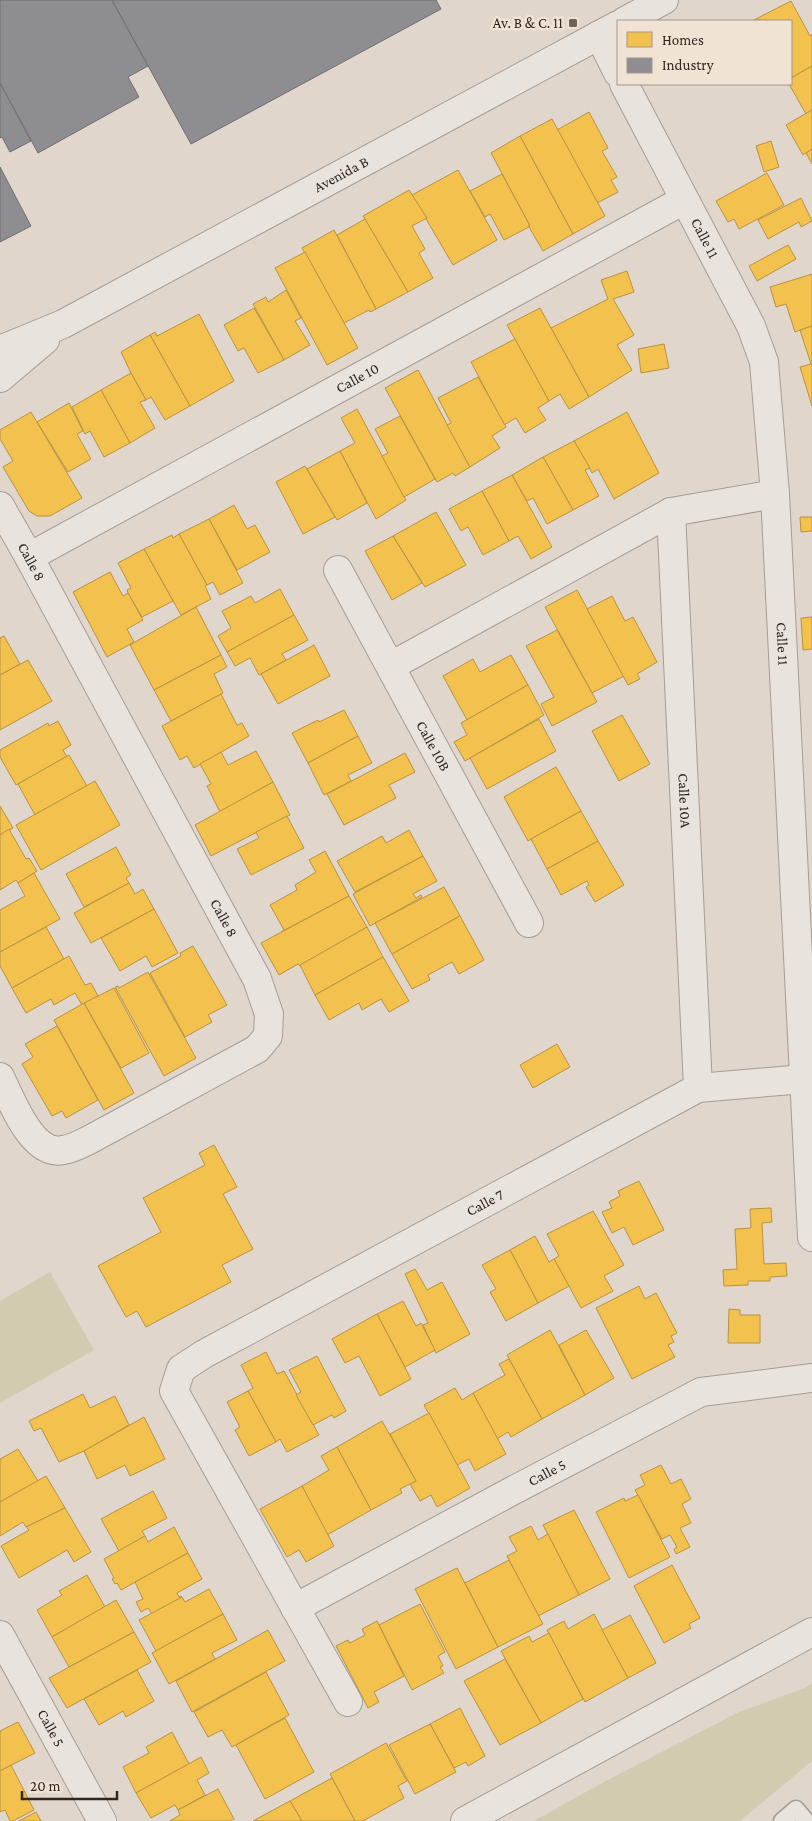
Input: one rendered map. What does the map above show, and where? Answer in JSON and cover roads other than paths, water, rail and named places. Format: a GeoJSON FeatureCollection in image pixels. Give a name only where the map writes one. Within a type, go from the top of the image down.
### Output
{"type":"FeatureCollection","features":[{"type":"Feature","properties":{"kind":"street"},"geometry":{"type":"LineString","coordinates":[[627,20],[664,0]]}},
{"type":"Feature","properties":{"kind":"street"},"geometry":{"type":"LineString","coordinates":[[608,30],[617,69]]}},
{"type":"Feature","properties":{"kind":"street","name":"Avenida B"},"geometry":{"type":"LineString","coordinates":[[0,350],[64,324],[608,30]]}},
{"type":"Feature","properties":{"kind":"street","name":"Calle 11"},"geometry":{"type":"LineString","coordinates":[[625,85],[751,326],[764,362],[775,494],[804,940],[804,1079],[812,1237]]}},
{"type":"Feature","properties":{"kind":"street","name":"Calle 10"},"geometry":{"type":"LineString","coordinates":[[30,557],[684,200]]}},
{"type":"Feature","properties":{"kind":"street","name":"Avenida B"},"geometry":{"type":"LineString","coordinates":[[0,378],[64,324]]}},
{"type":"Feature","properties":{"kind":"street"},"geometry":{"type":"LineString","coordinates":[[391,666],[671,512],[775,494]]}},
{"type":"Feature","properties":{"kind":"street","name":"Calle 8"},"geometry":{"type":"LineString","coordinates":[[0,506],[30,557],[257,978],[269,1014],[268,1036],[257,1049],[89,1140],[61,1151],[44,1148],[27,1131],[0,1077]]}},
{"type":"Feature","properties":{"kind":"street","name":"Calle 10A"},"geometry":{"type":"LineString","coordinates":[[671,512],[698,1088]]}},
{"type":"Feature","properties":{"kind":"street","name":"Calle 10B"},"geometry":{"type":"LineString","coordinates":[[338,570],[529,923]]}},
{"type":"Feature","properties":{"kind":"street","name":"Calle 7"},"geometry":{"type":"LineString","coordinates":[[295,1608],[174,1391],[181,1369],[247,1330],[698,1088],[804,1079]]}},
{"type":"Feature","properties":{"kind":"street","name":"Calle 5"},"geometry":{"type":"LineString","coordinates":[[295,1608],[701,1392],[812,1378]]}},
{"type":"Feature","properties":{"kind":"street"},"geometry":{"type":"LineString","coordinates":[[295,1608],[348,1702]]}},
{"type":"Feature","properties":{"kind":"street"},"geometry":{"type":"LineString","coordinates":[[464,1821],[812,1632]]}},
{"type":"Feature","properties":{"kind":"street","name":"Calle 5"},"geometry":{"type":"LineString","coordinates":[[0,1635],[102,1821]]}},
{"type":"Feature","properties":{"kind":"lane"},"geometry":{"type":"LineString","coordinates":[[782,1821],[796,1809],[806,1821]]}},
{"type":"Feature","properties":{"kind":"place","name":"Av. B & C. 11"},"geometry":{"type":"Point","coordinates":[573,23]}}]}
